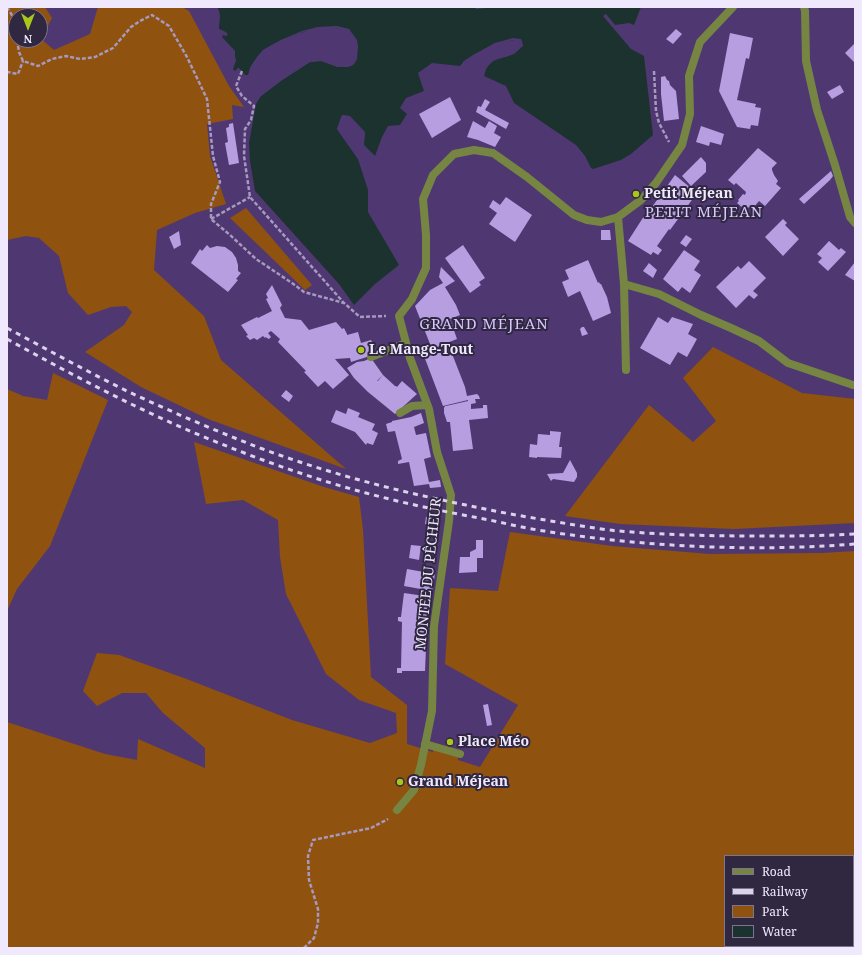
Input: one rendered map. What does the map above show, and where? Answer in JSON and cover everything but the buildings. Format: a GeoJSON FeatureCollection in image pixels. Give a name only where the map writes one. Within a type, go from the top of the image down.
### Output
{"type":"FeatureCollection","features":[{"type":"Feature","properties":{"kind":"street"},"geometry":{"type":"LineString","coordinates":[[399,316],[412,299],[426,268],[424,199],[433,175],[454,154],[474,150],[493,153],[527,177],[574,215],[587,220],[601,222],[618,217],[641,200],[656,183],[682,145],[690,114],[689,76],[700,42],[733,7]]}},
{"type":"Feature","properties":{"kind":"street"},"geometry":{"type":"LineString","coordinates":[[804,7],[806,61],[817,110],[850,217],[855,223]]}},
{"type":"Feature","properties":{"kind":"street"},"geometry":{"type":"LineString","coordinates":[[618,217],[624,284],[626,370]]}},
{"type":"Feature","properties":{"kind":"street"},"geometry":{"type":"LineString","coordinates":[[624,284],[659,294],[759,341],[788,363],[853,385]]}},
{"type":"Feature","properties":{"kind":"street","name":"MONTÉE DU PÊCHEUR"},"geometry":{"type":"LineString","coordinates":[[397,810],[414,790],[421,765],[432,711],[434,626],[449,521],[451,494],[437,452],[427,405],[410,358],[399,316]]}},
{"type":"Feature","properties":{"kind":"street"},"geometry":{"type":"LineString","coordinates":[[371,357],[406,342]]}},
{"type":"Feature","properties":{"kind":"street"},"geometry":{"type":"LineString","coordinates":[[400,413],[412,406],[427,405]]}},
{"type":"Feature","properties":{"kind":"street"},"geometry":{"type":"LineString","coordinates":[[425,744],[460,754]]}},
{"type":"Feature","properties":{"kind":"path"},"geometry":{"type":"LineString","coordinates":[[18,48],[24,61],[38,66],[52,59],[66,56],[80,59],[95,57],[113,48],[131,27],[152,15],[169,26],[187,56],[207,99],[213,156],[220,182],[211,204],[210,219]]}},
{"type":"Feature","properties":{"kind":"path"},"geometry":{"type":"LineString","coordinates":[[7,73],[18,74],[24,61]]}},
{"type":"Feature","properties":{"kind":"path"},"geometry":{"type":"LineString","coordinates":[[242,71],[236,86],[242,96],[254,106],[251,120],[244,129],[244,156],[250,197],[344,303],[360,318],[399,316]]}},
{"type":"Feature","properties":{"kind":"path"},"geometry":{"type":"LineString","coordinates":[[654,71],[656,111],[659,123],[675,155]]}},
{"type":"Feature","properties":{"kind":"path"},"geometry":{"type":"LineString","coordinates":[[210,219],[250,197]]}},
{"type":"Feature","properties":{"kind":"path"},"geometry":{"type":"LineString","coordinates":[[210,219],[230,234],[256,259],[304,292],[344,303]]}},
{"type":"Feature","properties":{"kind":"path"},"geometry":{"type":"LineString","coordinates":[[304,948],[314,938],[318,923],[318,910],[309,880],[308,856],[313,840],[371,828],[391,817],[397,810]]}},
{"type":"Feature","properties":{"kind":"green space"},"geometry":{"type":"Polygon","coordinates":[[[7,7],[46,8],[8,8],[8,48],[48,48],[48,45],[54,50],[90,34],[98,7],[182,7],[189,11],[229,86],[244,107],[232,105],[233,119],[207,124],[210,156],[226,204],[195,213],[157,230],[154,270],[204,316],[221,360],[346,469],[208,419],[141,387],[85,352],[124,325],[132,312],[126,306],[111,307],[88,315],[68,293],[59,256],[39,238],[26,236],[7,240],[7,7]]]}},
{"type":"Feature","properties":{"kind":"green space"},"geometry":{"type":"Polygon","coordinates":[[[48,12],[52,18],[48,26],[48,12]]]}},
{"type":"Feature","properties":{"kind":"green space"},"geometry":{"type":"Polygon","coordinates":[[[246,208],[312,285],[305,290],[230,218],[246,208]]]}},
{"type":"Feature","properties":{"kind":"green space"},"geometry":{"type":"Polygon","coordinates":[[[713,347],[802,393],[855,399],[855,523],[734,529],[620,524],[565,516],[649,405],[693,442],[716,421],[683,378],[713,347]]]}},
{"type":"Feature","properties":{"kind":"green space"},"geometry":{"type":"Polygon","coordinates":[[[53,373],[108,400],[50,546],[17,589],[7,611],[7,389],[23,396],[47,400],[53,373]]]}},
{"type":"Feature","properties":{"kind":"green space"},"geometry":{"type":"Polygon","coordinates":[[[194,442],[324,487],[359,497],[363,530],[371,677],[407,705],[407,744],[433,752],[433,750],[458,757],[458,760],[480,767],[518,705],[445,664],[450,588],[498,591],[510,532],[612,546],[710,554],[822,553],[855,551],[855,948],[7,948],[7,722],[105,754],[137,760],[138,739],[205,768],[205,748],[163,713],[146,693],[122,693],[97,706],[83,691],[97,653],[119,655],[184,678],[292,720],[370,743],[397,733],[396,713],[359,700],[326,674],[286,594],[280,557],[278,520],[243,500],[206,504],[194,442]]]}},
{"type":"Feature","properties":{"kind":"water"},"geometry":{"type":"Polygon","coordinates":[[[217,7],[475,7],[476,9],[496,7],[641,7],[634,25],[629,23],[615,25],[606,14],[603,16],[631,49],[644,56],[653,135],[631,154],[621,160],[593,169],[576,145],[514,103],[506,86],[484,76],[486,70],[492,62],[513,54],[523,46],[521,39],[495,43],[464,61],[460,66],[432,63],[418,73],[424,91],[406,98],[400,108],[407,114],[400,125],[388,126],[375,156],[364,145],[365,132],[350,116],[342,115],[337,129],[358,159],[368,190],[368,212],[399,265],[375,284],[354,305],[339,284],[255,191],[250,161],[249,143],[256,104],[261,96],[310,62],[321,61],[338,67],[347,67],[354,64],[358,46],[349,29],[318,27],[281,40],[263,50],[251,66],[248,76],[245,75],[239,68],[235,71],[233,69],[236,61],[235,51],[222,37],[223,35],[226,36],[228,34],[219,29],[220,15],[217,7]]]}},
{"type":"Feature","properties":{"kind":"pier"},"geometry":{"type":"Polygon","coordinates":[[[337,26],[349,29],[357,40],[357,59],[351,66],[338,67],[321,61],[310,62],[261,96],[260,95],[309,60],[322,59],[338,65],[347,65],[352,63],[355,58],[355,41],[348,31],[337,28],[318,29],[303,32],[265,52],[253,67],[249,77],[246,77],[245,75],[248,75],[251,66],[263,50],[302,31],[318,27],[337,26]]]}},
{"type":"Feature","properties":{"kind":"pier"},"geometry":{"type":"Polygon","coordinates":[[[513,38],[521,39],[523,45],[514,54],[495,59],[486,68],[484,76],[482,76],[485,66],[494,58],[513,52],[521,45],[519,41],[513,40],[496,45],[465,62],[462,68],[460,68],[464,61],[473,55],[495,43],[513,38]]]}},
{"type":"Feature","properties":{"kind":"pier"},"geometry":{"type":"Polygon","coordinates":[[[342,115],[349,116],[365,133],[363,147],[363,133],[349,118],[344,117],[339,128],[359,157],[358,159],[337,129],[342,115]]]}},
{"type":"Feature","properties":{"kind":"railway"},"geometry":{"type":"LineString","coordinates":[[7,328],[129,392],[260,448],[336,473],[440,500],[493,511],[614,531],[722,536],[806,536],[855,534]]}},
{"type":"Feature","properties":{"kind":"railway"},"geometry":{"type":"LineString","coordinates":[[7,339],[112,394],[192,432],[292,470],[348,488],[394,500],[536,530],[622,541],[738,548],[777,548],[855,544]]}},
{"type":"Feature","properties":{"kind":"place","name":"Petit Méjean"},"geometry":{"type":"Point","coordinates":[636,194]}},
{"type":"Feature","properties":{"kind":"place","name":"Le Mange-Tout"},"geometry":{"type":"Point","coordinates":[361,350]}},
{"type":"Feature","properties":{"kind":"place","name":"Place Méo"},"geometry":{"type":"Point","coordinates":[450,742]}},
{"type":"Feature","properties":{"kind":"place","name":"Grand Méjean"},"geometry":{"type":"Point","coordinates":[400,782]}},
{"type":"Feature","properties":{"kind":"district","name":"PETIT MÉJEAN"},"geometry":{"type":"Point","coordinates":[704,213]}},
{"type":"Feature","properties":{"kind":"district","name":"GRAND MÉJEAN"},"geometry":{"type":"Point","coordinates":[484,325]}}]}
